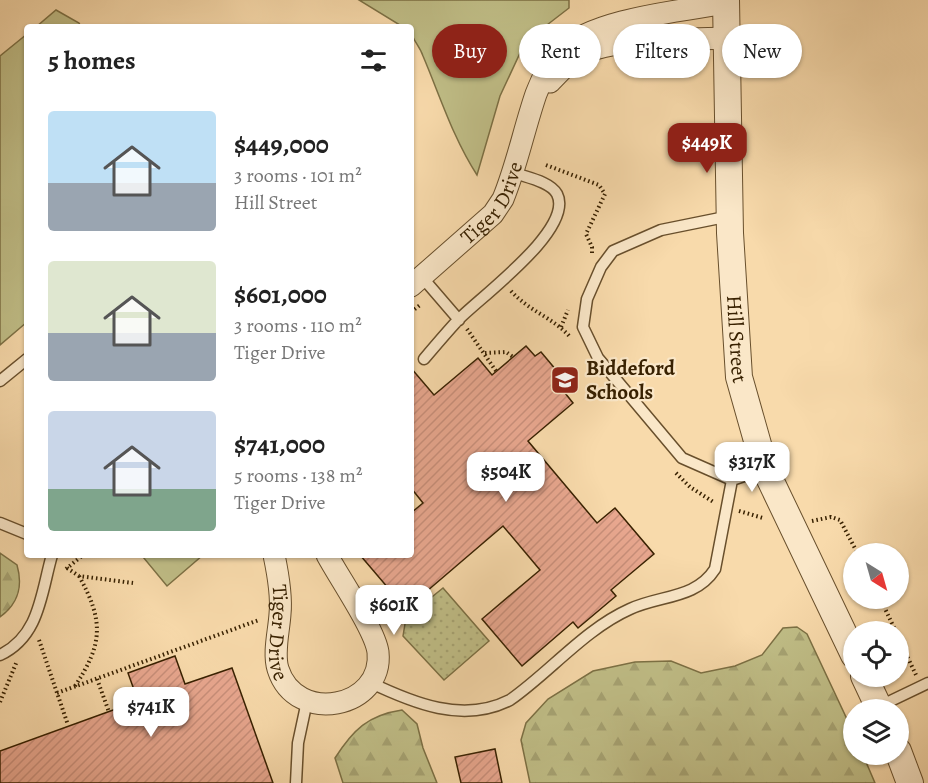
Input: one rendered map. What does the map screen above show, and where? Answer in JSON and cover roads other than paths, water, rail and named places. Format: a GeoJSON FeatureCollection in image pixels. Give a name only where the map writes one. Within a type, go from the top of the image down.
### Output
{"type":"FeatureCollection","features":[{"type":"Feature","properties":{"kind":"street","name":"Hill Street"},"geometry":{"type":"LineString","coordinates":[[726,1],[726,24]]}},
{"type":"Feature","properties":{"kind":"street","name":"Tiger Drive"},"geometry":{"type":"LineString","coordinates":[[417,281],[493,213],[503,199],[536,94],[549,65],[561,50],[581,36],[608,26],[726,1]]}},
{"type":"Feature","properties":{"kind":"street"},"geometry":{"type":"LineString","coordinates":[[536,94],[574,59],[599,48],[618,44],[722,38]]}},
{"type":"Feature","properties":{"kind":"street","name":"Hill Street"},"geometry":{"type":"LineString","coordinates":[[727,78],[730,216],[739,377],[765,470],[843,631]]}},
{"type":"Feature","properties":{"kind":"street","name":"Tiger Drive"},"geometry":{"type":"LineString","coordinates":[[274,558],[281,598],[277,666],[291,690],[308,701],[323,706],[336,705],[356,695],[369,681]]}},
{"type":"Feature","properties":{"kind":"street"},"geometry":{"type":"LineString","coordinates":[[329,558],[373,633],[378,656],[374,673],[369,681]]}},
{"type":"Feature","properties":{"kind":"street"},"geometry":{"type":"LineString","coordinates":[[903,765],[910,783]]}},
{"type":"Feature","properties":{"kind":"lane"},"geometry":{"type":"LineString","coordinates":[[424,359],[459,320],[521,263],[557,215],[559,199],[552,187],[512,172]]}},
{"type":"Feature","properties":{"kind":"lane"},"geometry":{"type":"LineString","coordinates":[[730,216],[661,230],[613,251],[601,267],[586,299],[584,327],[598,358],[682,458],[732,480],[765,470]]}},
{"type":"Feature","properties":{"kind":"lane"},"geometry":{"type":"LineString","coordinates":[[417,281],[459,320]]}},
{"type":"Feature","properties":{"kind":"lane"},"geometry":{"type":"LineString","coordinates":[[0,381],[24,361]]}},
{"type":"Feature","properties":{"kind":"lane"},"geometry":{"type":"LineString","coordinates":[[369,681],[411,700],[456,711],[480,711],[510,700],[603,625],[631,608],[693,590],[707,581],[715,569],[732,480]]}},
{"type":"Feature","properties":{"kind":"lane"},"geometry":{"type":"LineString","coordinates":[[0,523],[24,533]]}},
{"type":"Feature","properties":{"kind":"lane"},"geometry":{"type":"LineString","coordinates":[[0,655],[25,638],[37,615],[51,558]]}},
{"type":"Feature","properties":{"kind":"lane"},"geometry":{"type":"LineString","coordinates":[[896,699],[925,684]]}},
{"type":"Feature","properties":{"kind":"lane"},"geometry":{"type":"LineString","coordinates":[[296,783],[298,743],[308,701]]}},
{"type":"Feature","properties":{"kind":"place","name":"Biddeford Schools"},"geometry":{"type":"Point","coordinates":[565,380]}}]}
